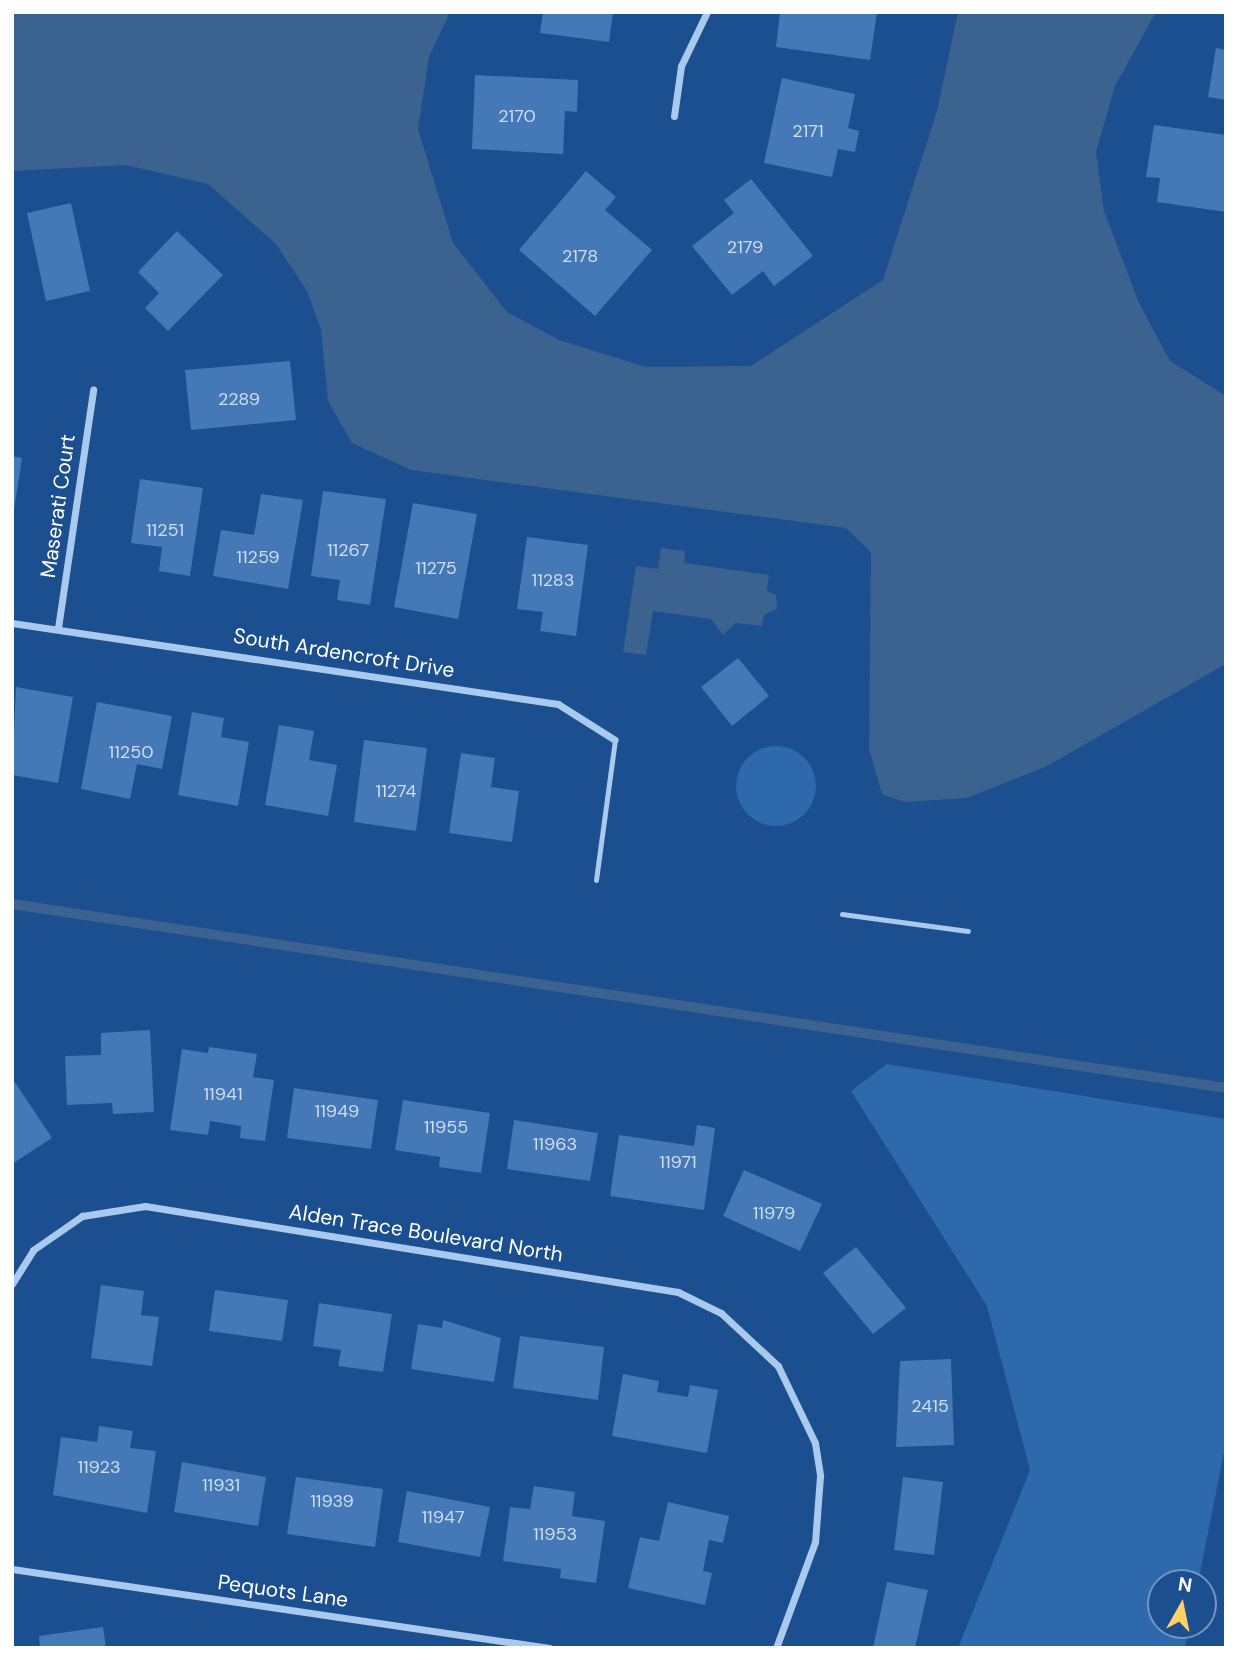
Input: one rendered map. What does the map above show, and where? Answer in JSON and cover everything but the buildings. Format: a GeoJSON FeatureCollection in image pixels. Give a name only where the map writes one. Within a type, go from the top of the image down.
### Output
{"type":"FeatureCollection","features":[{"type":"Feature","properties":{"kind":"street"},"geometry":{"type":"LineString","coordinates":[[674,116],[681,66],[707,12]]}},
{"type":"Feature","properties":{"kind":"street","name":"Maserati Court"},"geometry":{"type":"LineString","coordinates":[[58,628],[93,390]]}},
{"type":"Feature","properties":{"kind":"street","name":"South Ardencroft Drive"},"geometry":{"type":"LineString","coordinates":[[12,623],[558,704],[615,740]]}},
{"type":"Feature","properties":{"kind":"street","name":"Alden Trace Boulevard North"},"geometry":{"type":"LineString","coordinates":[[12,1284],[33,1250],[82,1216],[145,1206],[646,1284],[721,1313],[778,1366],[790,1385],[815,1443],[820,1476],[816,1542],[776,1648]]}},
{"type":"Feature","properties":{"kind":"street","name":"Pequots Lane"},"geometry":{"type":"LineString","coordinates":[[12,1569],[549,1648]]}},
{"type":"Feature","properties":{"kind":"lane"},"geometry":{"type":"LineString","coordinates":[[596,880],[615,740]]}},
{"type":"Feature","properties":{"kind":"lane"},"geometry":{"type":"LineString","coordinates":[[842,914],[968,931]]}},
{"type":"Feature","properties":{"kind":"shaded area"},"geometry":{"type":"Polygon","coordinates":[[[12,12],[450,12],[429,57],[418,129],[453,243],[507,312],[559,340],[646,367],[751,366],[883,280],[937,111],[958,12],[1156,12],[1115,86],[1096,152],[1104,211],[1139,303],[1170,361],[1226,396],[1226,664],[1047,766],[967,798],[905,802],[882,794],[869,749],[871,552],[846,528],[411,470],[352,443],[328,401],[321,329],[307,291],[276,244],[208,184],[126,165],[12,171],[12,12]]]}},
{"type":"Feature","properties":{"kind":"shaded area"},"geometry":{"type":"Polygon","coordinates":[[[661,548],[685,551],[684,563],[769,575],[767,591],[776,595],[777,609],[764,615],[762,626],[736,623],[723,635],[711,619],[653,611],[646,655],[623,652],[636,566],[658,569],[661,548]]]}},
{"type":"Feature","properties":{"kind":"shaded area"},"geometry":{"type":"Polygon","coordinates":[[[776,746],[791,749],[804,758],[813,771],[816,786],[813,801],[804,814],[791,823],[776,826],[761,823],[748,814],[739,801],[736,786],[739,771],[748,758],[761,749],[776,746]]]}},
{"type":"Feature","properties":{"kind":"shaded area"},"geometry":{"type":"Polygon","coordinates":[[[887,1064],[1226,1119],[1226,1442],[1201,1569],[1147,1569],[1147,1639],[1187,1639],[1185,1648],[958,1648],[1030,1470],[987,1306],[851,1091],[887,1064]]]}},
{"type":"Feature","properties":{"kind":"waterway"},"geometry":{"type":"LineString","coordinates":[[12,904],[1226,1088]]}}]}
